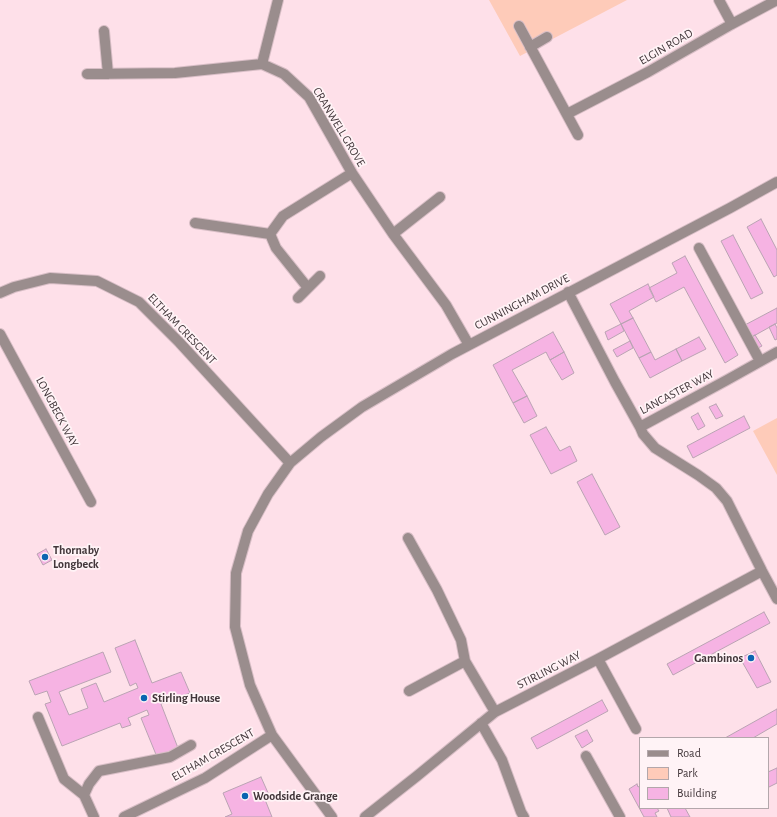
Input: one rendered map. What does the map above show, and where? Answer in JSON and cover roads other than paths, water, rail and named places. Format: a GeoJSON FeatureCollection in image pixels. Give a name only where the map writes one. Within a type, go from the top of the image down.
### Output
{"type":"FeatureCollection","features":[{"type":"Feature","properties":{"kind":"street"},"geometry":{"type":"LineString","coordinates":[[87,74],[175,73],[262,64],[278,0]]}},
{"type":"Feature","properties":{"kind":"street"},"geometry":{"type":"LineString","coordinates":[[719,0],[732,24]]}},
{"type":"Feature","properties":{"kind":"street","name":"ELGIN ROAD"},"geometry":{"type":"LineString","coordinates":[[567,114],[648,72],[777,0]]}},
{"type":"Feature","properties":{"kind":"street"},"geometry":{"type":"LineString","coordinates":[[519,26],[578,135]]}},
{"type":"Feature","properties":{"kind":"street"},"geometry":{"type":"LineString","coordinates":[[104,31],[108,74]]}},
{"type":"Feature","properties":{"kind":"street"},"geometry":{"type":"LineString","coordinates":[[530,47],[547,37]]}},
{"type":"Feature","properties":{"kind":"street","name":"CRANWELL GROVE"},"geometry":{"type":"LineString","coordinates":[[262,64],[284,74],[309,97],[352,173],[393,234],[446,305],[469,345]]}},
{"type":"Feature","properties":{"kind":"street"},"geometry":{"type":"LineString","coordinates":[[270,234],[283,216],[352,173]]}},
{"type":"Feature","properties":{"kind":"street","name":"CUNNINGHAM DRIVE"},"geometry":{"type":"LineString","coordinates":[[332,817],[272,736],[250,685],[235,627],[236,573],[248,531],[268,494],[290,463],[320,437],[362,407],[452,354],[777,182]]}},
{"type":"Feature","properties":{"kind":"street"},"geometry":{"type":"LineString","coordinates":[[393,234],[440,197]]}},
{"type":"Feature","properties":{"kind":"street"},"geometry":{"type":"LineString","coordinates":[[195,223],[270,234]]}},
{"type":"Feature","properties":{"kind":"street"},"geometry":{"type":"LineString","coordinates":[[270,234],[276,248],[308,288]]}},
{"type":"Feature","properties":{"kind":"street"},"geometry":{"type":"LineString","coordinates":[[699,248],[760,362]]}},
{"type":"Feature","properties":{"kind":"street"},"geometry":{"type":"LineString","coordinates":[[298,298],[320,276]]}},
{"type":"Feature","properties":{"kind":"street","name":"ELTHAM CRESCENT"},"geometry":{"type":"LineString","coordinates":[[0,293],[14,287],[50,278],[97,282],[139,302],[179,342],[290,463]]}},
{"type":"Feature","properties":{"kind":"street"},"geometry":{"type":"LineString","coordinates":[[568,292],[640,427]]}},
{"type":"Feature","properties":{"kind":"street","name":"LONGBECK WAY"},"geometry":{"type":"LineString","coordinates":[[0,334],[91,502]]}},
{"type":"Feature","properties":{"kind":"street","name":"LANCASTER WAY"},"geometry":{"type":"LineString","coordinates":[[777,352],[640,427],[643,434],[655,448],[716,488],[727,501],[777,600]]}},
{"type":"Feature","properties":{"kind":"street"},"geometry":{"type":"LineString","coordinates":[[408,538],[437,590],[461,640],[465,661],[495,712]]}},
{"type":"Feature","properties":{"kind":"street","name":"STIRLING WAY"},"geometry":{"type":"LineString","coordinates":[[365,817],[495,712],[598,660],[762,571]]}},
{"type":"Feature","properties":{"kind":"street"},"geometry":{"type":"LineString","coordinates":[[598,660],[636,730]]}},
{"type":"Feature","properties":{"kind":"street"},"geometry":{"type":"LineString","coordinates":[[409,691],[465,661]]}},
{"type":"Feature","properties":{"kind":"street"},"geometry":{"type":"LineString","coordinates":[[38,717],[64,779],[84,795],[94,817]]}},
{"type":"Feature","properties":{"kind":"street"},"geometry":{"type":"LineString","coordinates":[[482,723],[502,760],[524,817]]}},
{"type":"Feature","properties":{"kind":"street","name":"ELTHAM CRESCENT"},"geometry":{"type":"LineString","coordinates":[[124,817],[205,778],[272,736]]}},
{"type":"Feature","properties":{"kind":"street"},"geometry":{"type":"LineString","coordinates":[[84,795],[99,772],[170,757],[191,745]]}},
{"type":"Feature","properties":{"kind":"street"},"geometry":{"type":"LineString","coordinates":[[586,756],[620,817]]}},
{"type":"Feature","properties":{"kind":"place","name":"Thornaby Longbeck"},"geometry":{"type":"Point","coordinates":[45,557]}},
{"type":"Feature","properties":{"kind":"place","name":"Gambinos"},"geometry":{"type":"Point","coordinates":[751,658]}},
{"type":"Feature","properties":{"kind":"place","name":"Stirling House"},"geometry":{"type":"Point","coordinates":[144,698]}},
{"type":"Feature","properties":{"kind":"place","name":"Woodside Grange"},"geometry":{"type":"Point","coordinates":[245,796]}}]}
